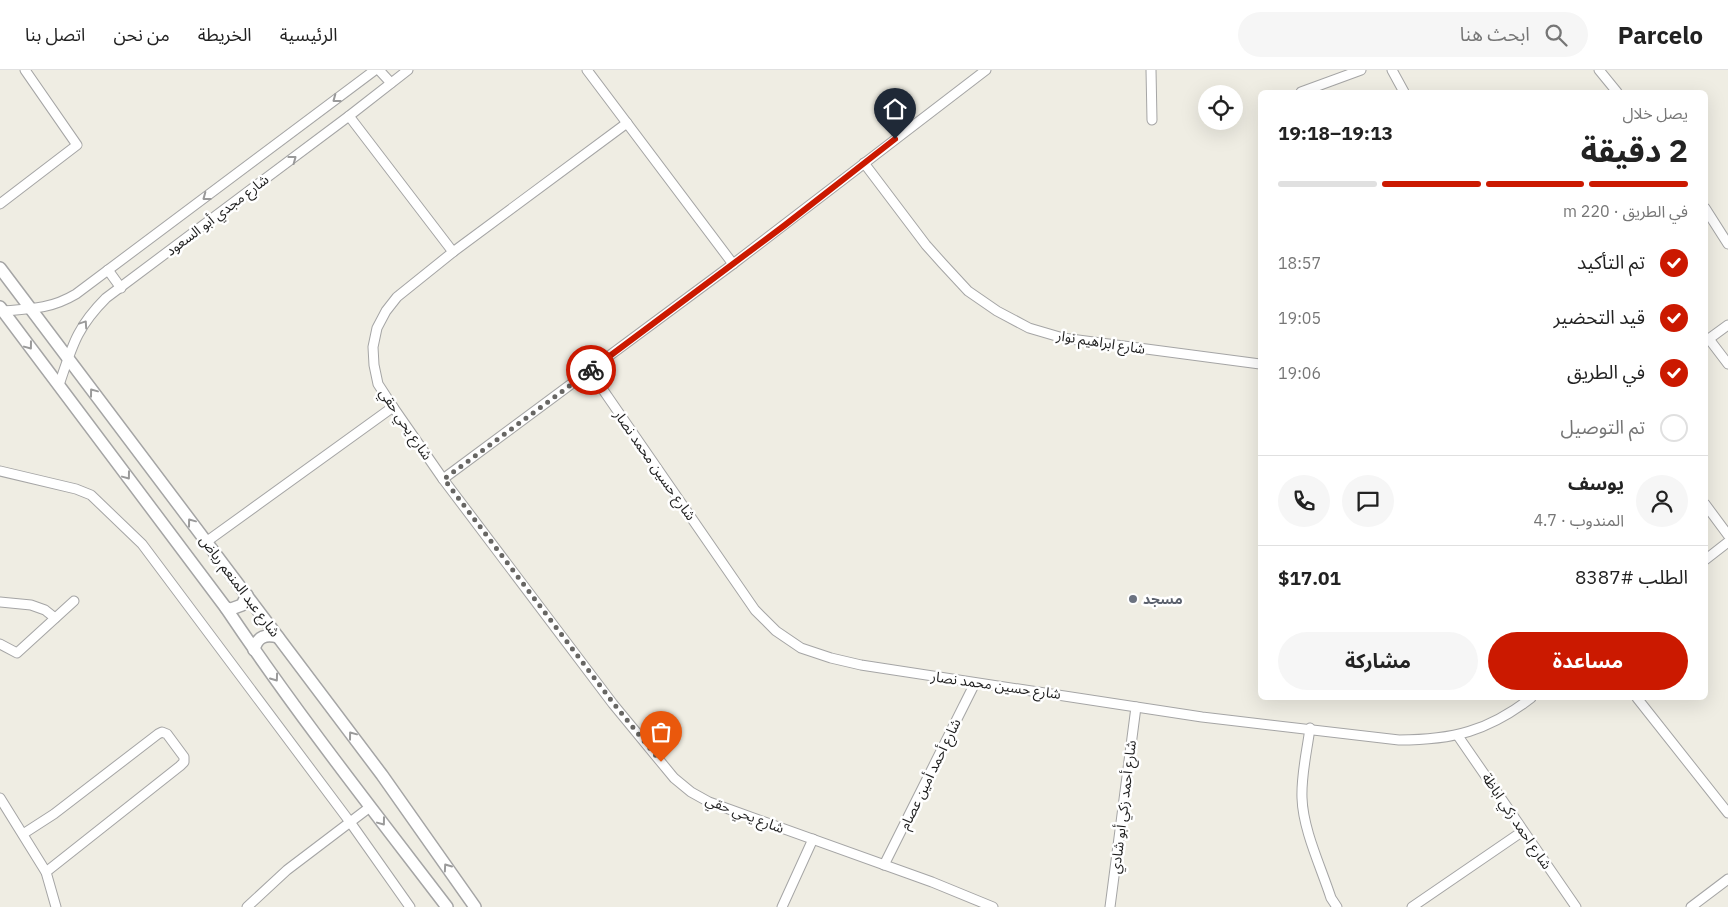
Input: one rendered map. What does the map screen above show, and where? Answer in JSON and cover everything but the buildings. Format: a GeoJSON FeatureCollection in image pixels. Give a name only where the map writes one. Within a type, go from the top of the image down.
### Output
{"type":"FeatureCollection","features":[{"type":"Feature","properties":{"kind":"street"},"geometry":{"type":"LineString","coordinates":[[0,204],[77,146],[25,70]]}},
{"type":"Feature","properties":{"kind":"street","name":"شارع مجدي أبو السعود"},"geometry":{"type":"LineString","coordinates":[[1,309],[31,309],[54,305],[66,300],[375,70]]}},
{"type":"Feature","properties":{"kind":"street"},"geometry":{"type":"LineString","coordinates":[[380,70],[391,83]]}},
{"type":"Feature","properties":{"kind":"street"},"geometry":{"type":"LineString","coordinates":[[587,70],[733,264]]}},
{"type":"Feature","properties":{"kind":"street"},"geometry":{"type":"LineString","coordinates":[[444,479],[590,372],[986,70]]}},
{"type":"Feature","properties":{"kind":"street"},"geometry":{"type":"LineString","coordinates":[[1151,70],[1152,120]]}},
{"type":"Feature","properties":{"kind":"street"},"geometry":{"type":"LineString","coordinates":[[1306,90],[1361,70]]}},
{"type":"Feature","properties":{"kind":"street"},"geometry":{"type":"LineString","coordinates":[[1392,70],[1403,90]]}},
{"type":"Feature","properties":{"kind":"street"},"geometry":{"type":"LineString","coordinates":[[1599,70],[1615,90]]}},
{"type":"Feature","properties":{"kind":"street","name":"شارع مجدي أبو السعود"},"geometry":{"type":"LineString","coordinates":[[59,385],[74,341],[82,325],[100,304],[350,116],[404,71]]}},
{"type":"Feature","properties":{"kind":"street"},"geometry":{"type":"LineString","coordinates":[[350,116],[453,252]]}},
{"type":"Feature","properties":{"kind":"street","name":"شارع يحي حقي"},"geometry":{"type":"LineString","coordinates":[[627,123],[453,252],[397,297],[386,311],[378,328],[374,347],[374,366],[378,384],[444,479],[614,704],[674,778],[690,792],[709,802],[884,865],[993,907]]}},
{"type":"Feature","properties":{"kind":"street","name":"شارع ابراهيم نوار"},"geometry":{"type":"LineString","coordinates":[[864,163],[926,245],[968,291],[997,312],[1029,328],[1063,338],[1258,364]]}},
{"type":"Feature","properties":{"kind":"street"},"geometry":{"type":"LineString","coordinates":[[1708,213],[1728,244]]}},
{"type":"Feature","properties":{"kind":"street","name":"شارع عبد المنعم رياض"},"geometry":{"type":"LineString","coordinates":[[0,268],[382,775],[475,907]]}},
{"type":"Feature","properties":{"kind":"street"},"geometry":{"type":"LineString","coordinates":[[108,270],[121,288]]}},
{"type":"Feature","properties":{"kind":"street","name":"شارع عبد المنعم رياض"},"geometry":{"type":"LineString","coordinates":[[1,309],[226,608],[254,650],[370,807],[447,907]]}},
{"type":"Feature","properties":{"kind":"street"},"geometry":{"type":"LineString","coordinates":[[1708,339],[1728,325]]}},
{"type":"Feature","properties":{"kind":"street"},"geometry":{"type":"LineString","coordinates":[[1708,341],[1728,364]]}},
{"type":"Feature","properties":{"kind":"street","name":"شارع حسين محمد نصار"},"geometry":{"type":"LineString","coordinates":[[590,372],[755,610],[776,631],[801,648],[831,658],[975,683],[1202,717],[1310,728],[1399,740],[1429,740],[1458,736],[1488,725],[1528,700]]}},
{"type":"Feature","properties":{"kind":"street"},"geometry":{"type":"LineString","coordinates":[[206,542],[393,407]]}},
{"type":"Feature","properties":{"kind":"street"},"geometry":{"type":"LineString","coordinates":[[0,471],[76,489],[91,495],[142,544],[350,822],[410,907]]}},
{"type":"Feature","properties":{"kind":"street"},"geometry":{"type":"LineString","coordinates":[[1708,508],[1728,535]]}},
{"type":"Feature","properties":{"kind":"street"},"geometry":{"type":"LineString","coordinates":[[1708,558],[1728,542]]}},
{"type":"Feature","properties":{"kind":"street"},"geometry":{"type":"LineString","coordinates":[[226,608],[231,609],[242,605],[247,595]]}},
{"type":"Feature","properties":{"kind":"street"},"geometry":{"type":"LineString","coordinates":[[0,644],[17,653],[74,601]]}},
{"type":"Feature","properties":{"kind":"street"},"geometry":{"type":"LineString","coordinates":[[0,602],[31,605],[45,610],[55,618]]}},
{"type":"Feature","properties":{"kind":"street"},"geometry":{"type":"LineString","coordinates":[[254,650],[255,644],[264,636],[278,637]]}},
{"type":"Feature","properties":{"kind":"street","name":"شارع أحمد أمين عصام"},"geometry":{"type":"LineString","coordinates":[[884,865],[975,683]]}},
{"type":"Feature","properties":{"kind":"street"},"geometry":{"type":"LineString","coordinates":[[1639,700],[1728,813]]}},
{"type":"Feature","properties":{"kind":"street","name":"شارع أحمد زكي أبو شادي"},"geometry":{"type":"LineString","coordinates":[[1110,907],[1136,707]]}},
{"type":"Feature","properties":{"kind":"street"},"geometry":{"type":"LineString","coordinates":[[1310,728],[1302,788],[1303,810],[1328,890],[1337,907]]}},
{"type":"Feature","properties":{"kind":"street"},"geometry":{"type":"LineString","coordinates":[[23,834],[54,814],[162,732],[166,734],[184,757],[184,762],[180,766],[46,872]]}},
{"type":"Feature","properties":{"kind":"street","name":"شارع احمد زكي اباظة"},"geometry":{"type":"LineString","coordinates":[[1458,736],[1576,907]]}},
{"type":"Feature","properties":{"kind":"street"},"geometry":{"type":"LineString","coordinates":[[0,798],[46,872],[56,907]]}},
{"type":"Feature","properties":{"kind":"street"},"geometry":{"type":"LineString","coordinates":[[247,907],[287,870],[370,807]]}},
{"type":"Feature","properties":{"kind":"street"},"geometry":{"type":"LineString","coordinates":[[0,818],[8,812]]}},
{"type":"Feature","properties":{"kind":"street"},"geometry":{"type":"LineString","coordinates":[[1412,907],[1523,831]]}},
{"type":"Feature","properties":{"kind":"street"},"geometry":{"type":"LineString","coordinates":[[782,907],[813,840]]}},
{"type":"Feature","properties":{"kind":"street"},"geometry":{"type":"LineString","coordinates":[[1691,907],[1728,879]]}},
{"type":"Feature","properties":{"kind":"way so far"},"geometry":{"type":"LineString","coordinates":[[591,370],[444,479],[614,704],[661,762]]}},
{"type":"Feature","properties":{"kind":"place","name":"مسجد"},"geometry":{"type":"Point","coordinates":[1133,599]}},
{"type":"Feature","properties":{"kind":"route"},"geometry":{"type":"LineString","coordinates":[[591,370],[785,225],[895,139]]}}]}
